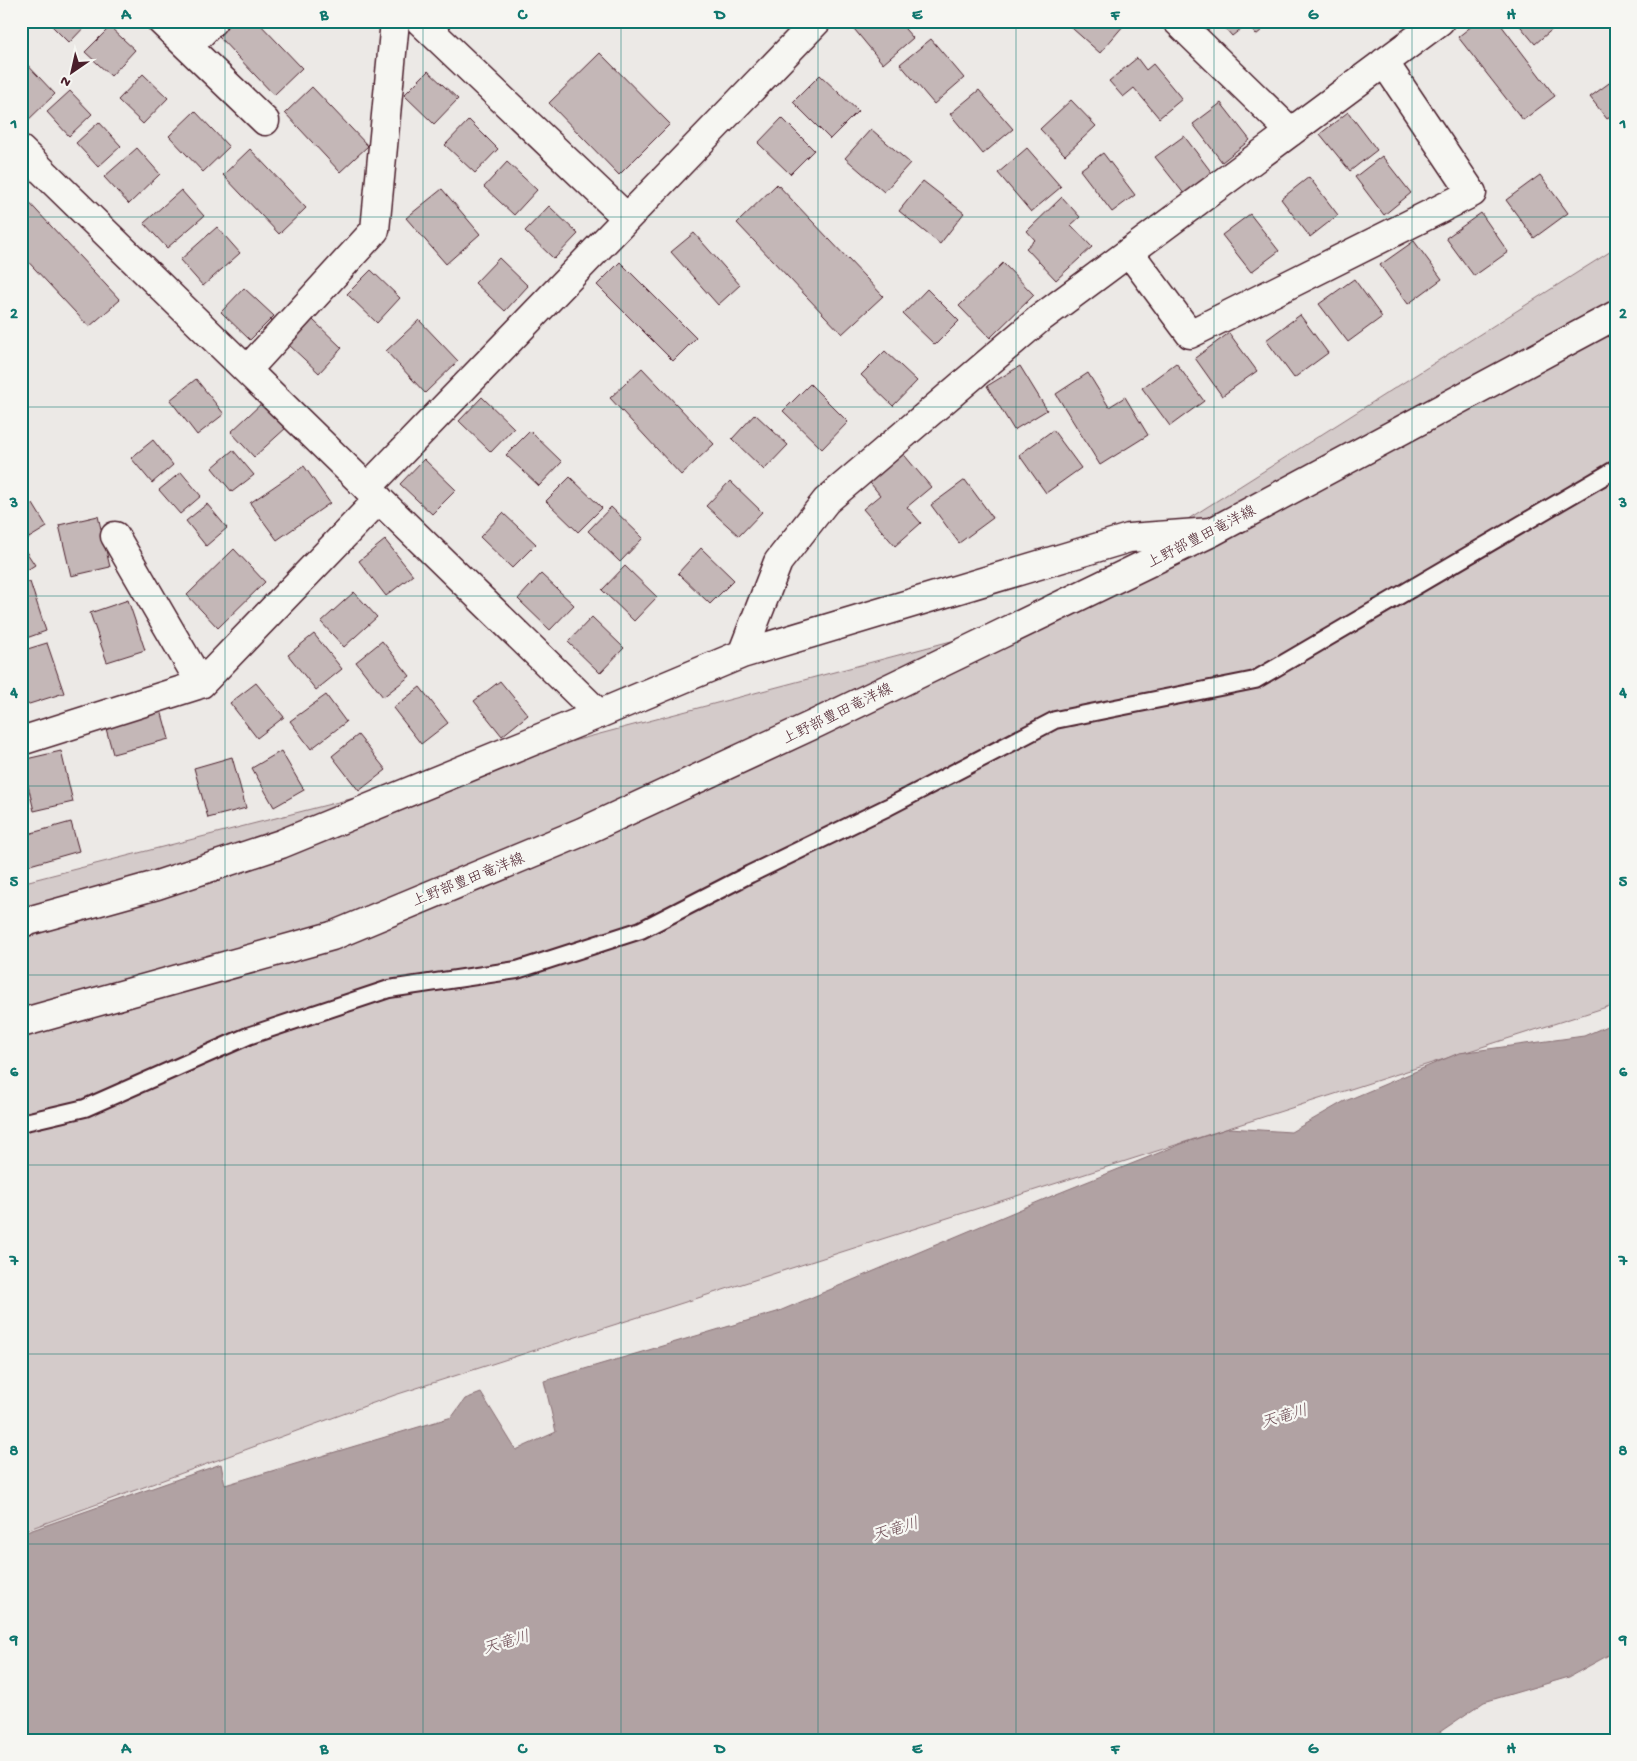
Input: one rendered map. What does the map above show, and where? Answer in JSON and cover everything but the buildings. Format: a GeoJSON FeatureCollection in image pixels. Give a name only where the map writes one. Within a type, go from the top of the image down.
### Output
{"type":"FeatureCollection","features":[{"type":"Feature","properties":{"kind":"street"},"geometry":{"type":"LineString","coordinates":[[161,21],[265,121]]}},
{"type":"Feature","properties":{"kind":"street"},"geometry":{"type":"LineString","coordinates":[[188,47],[213,21]]}},
{"type":"Feature","properties":{"kind":"street"},"geometry":{"type":"LineString","coordinates":[[247,370],[374,230],[395,21]]}},
{"type":"Feature","properties":{"kind":"street"},"geometry":{"type":"LineString","coordinates":[[420,21],[627,218]]}},
{"type":"Feature","properties":{"kind":"street"},"geometry":{"type":"LineString","coordinates":[[21,741],[201,684],[373,493],[627,218],[817,21]]}},
{"type":"Feature","properties":{"kind":"street"},"geometry":{"type":"LineString","coordinates":[[1177,21],[1291,132]]}},
{"type":"Feature","properties":{"kind":"street"},"geometry":{"type":"LineString","coordinates":[[742,654],[778,562],[826,501],[1038,320],[1434,23]]}},
{"type":"Feature","properties":{"kind":"street"},"geometry":{"type":"LineString","coordinates":[[1129,252],[1190,334],[1472,193],[1384,62]]}},
{"type":"Feature","properties":{"kind":"street"},"geometry":{"type":"LineString","coordinates":[[21,150],[599,714]]}},
{"type":"Feature","properties":{"kind":"street","name":"上野部豊田竜洋線"},"geometry":{"type":"LineString","coordinates":[[21,1023],[341,932],[582,832],[817,723],[1212,532],[1616,316]]}},
{"type":"Feature","properties":{"kind":"street"},"geometry":{"type":"LineString","coordinates":[[21,923],[157,884],[281,844],[742,654],[1129,538],[1212,532]]}},
{"type":"Feature","properties":{"kind":"street"},"geometry":{"type":"LineString","coordinates":[[115,536],[201,684]]}},
{"type":"Feature","properties":{"kind":"lane"},"geometry":{"type":"LineString","coordinates":[[21,1123],[85,1108],[248,1036],[389,989],[518,970],[641,930],[897,802],[1055,720],[1254,680],[1616,469]]}},
{"type":"Feature","properties":{"kind":"shaded area"},"geometry":{"type":"Polygon","coordinates":[[[1616,248],[1616,1004],[395,1395],[21,1532],[21,883],[456,772],[1027,621],[1616,248]]]}},
{"type":"Feature","properties":{"kind":"water","name":"天竜川"},"geometry":{"type":"Polygon","coordinates":[[[1616,1022],[1616,1541],[1611,1545],[1616,1559],[1616,1651],[1569,1677],[1484,1702],[1428,1740],[21,1740],[21,1534],[221,1464],[225,1485],[452,1417],[465,1399],[481,1393],[516,1450],[556,1432],[544,1381],[777,1312],[1059,1193],[1181,1144],[1229,1128],[1291,1132],[1343,1102],[1459,1053],[1584,1036],[1616,1022]]]}}]}
